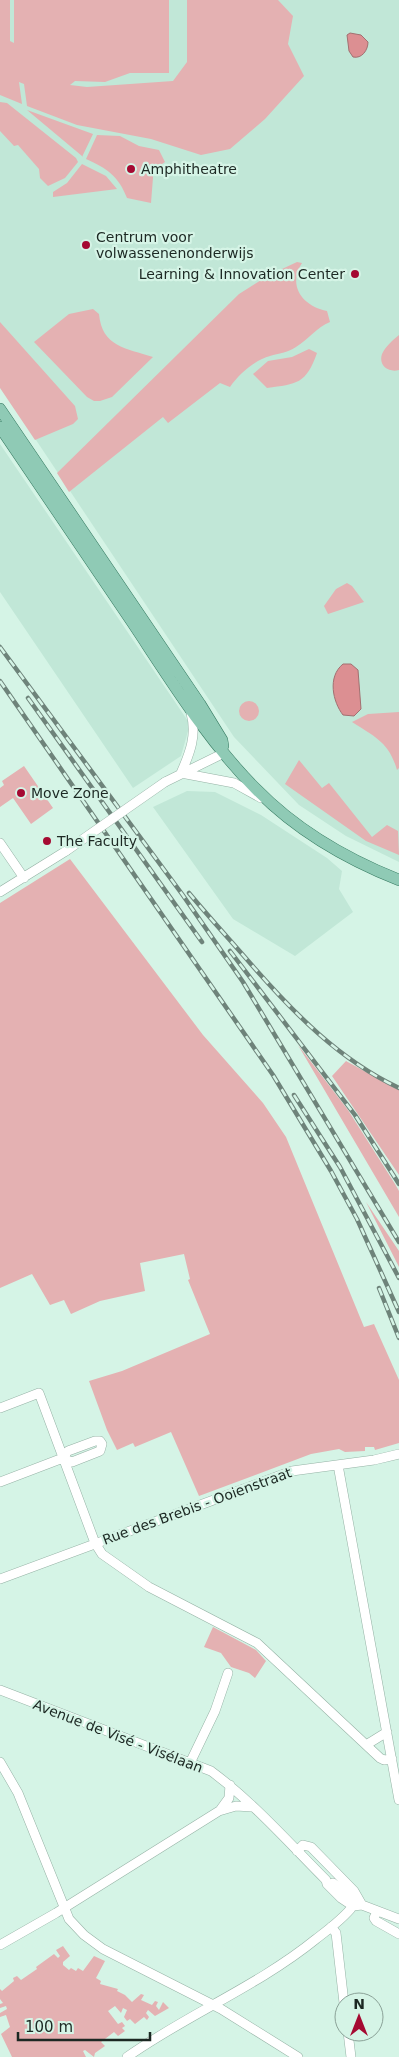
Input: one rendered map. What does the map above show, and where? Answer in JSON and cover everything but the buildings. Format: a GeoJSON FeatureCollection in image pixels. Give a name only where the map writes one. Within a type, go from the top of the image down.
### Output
{"type":"FeatureCollection","features":[{"type":"Feature","properties":{"kind":"main road"},"geometry":{"type":"LineString","coordinates":[[0,409],[190,709],[224,753],[271,804],[330,847],[399,880]]}},
{"type":"Feature","properties":{"kind":"main road"},"geometry":{"type":"LineString","coordinates":[[0,427],[85,543],[214,726],[222,740],[224,753]]}},
{"type":"Feature","properties":{"kind":"street"},"geometry":{"type":"LineString","coordinates":[[181,773],[192,746],[194,730],[190,709]]}},
{"type":"Feature","properties":{"kind":"street"},"geometry":{"type":"LineString","coordinates":[[0,892],[66,851],[166,782],[224,753]]}},
{"type":"Feature","properties":{"kind":"street"},"geometry":{"type":"LineString","coordinates":[[181,773],[234,784],[271,804]]}},
{"type":"Feature","properties":{"kind":"street"},"geometry":{"type":"LineString","coordinates":[[0,843],[24,878]]}},
{"type":"Feature","properties":{"kind":"street"},"geometry":{"type":"LineString","coordinates":[[0,1408],[39,1393],[95,1544],[102,1554],[149,1586],[257,1643],[382,1760],[392,1759]]}},
{"type":"Feature","properties":{"kind":"street","name":"Rue des Brebis - Ooienstraat"},"geometry":{"type":"LineString","coordinates":[[0,1579],[292,1471],[374,1460],[399,1454]]}},
{"type":"Feature","properties":{"kind":"street"},"geometry":{"type":"LineString","coordinates":[[0,1482],[63,1458]]}},
{"type":"Feature","properties":{"kind":"street"},"geometry":{"type":"LineString","coordinates":[[338,1465],[399,1800]]}},
{"type":"Feature","properties":{"kind":"street"},"geometry":{"type":"LineString","coordinates":[[190,1763],[215,1711],[228,1672]]}},
{"type":"Feature","properties":{"kind":"street","name":"Avenue de Visé - Visélaan"},"geometry":{"type":"LineString","coordinates":[[0,1690],[211,1771],[230,1785],[326,1880],[357,1903],[399,1919]]}},
{"type":"Feature","properties":{"kind":"street"},"geometry":{"type":"LineString","coordinates":[[366,1745],[387,1732]]}},
{"type":"Feature","properties":{"kind":"street"},"geometry":{"type":"LineString","coordinates":[[0,1762],[18,1793],[69,1919],[84,1935],[103,1949],[144,1968],[213,2005],[298,2057]]}},
{"type":"Feature","properties":{"kind":"street"},"geometry":{"type":"LineString","coordinates":[[219,1811],[229,1798],[230,1785]]}},
{"type":"Feature","properties":{"kind":"street"},"geometry":{"type":"LineString","coordinates":[[0,1945],[64,1908],[219,1811],[236,1806],[252,1807]]}},
{"type":"Feature","properties":{"kind":"street","name":"Avenue de Visé - Visélaan"},"geometry":{"type":"LineString","coordinates":[[297,1851],[303,1846],[310,1847],[354,1891],[357,1903]]}},
{"type":"Feature","properties":{"kind":"street"},"geometry":{"type":"LineString","coordinates":[[127,2057],[170,2028],[271,1972],[331,1927],[357,1903]]}},
{"type":"Feature","properties":{"kind":"street"},"geometry":{"type":"LineString","coordinates":[[377,1911],[374,1918],[376,1921],[399,1934]]}},
{"type":"Feature","properties":{"kind":"street"},"geometry":{"type":"LineString","coordinates":[[331,1927],[336,1933],[343,1992]]}},
{"type":"Feature","properties":{"kind":"street"},"geometry":{"type":"LineString","coordinates":[[349,2042],[351,2057]]}},
{"type":"Feature","properties":{"kind":"shaded area"},"geometry":{"type":"Polygon","coordinates":[[[0,0],[399,0],[399,862],[346,836],[299,805],[234,737],[0,386],[0,0]]]}},
{"type":"Feature","properties":{"kind":"shaded area"},"geometry":{"type":"Polygon","coordinates":[[[0,0],[10,0],[10,41],[14,43],[14,0],[169,0],[169,73],[130,73],[105,82],[75,81],[70,85],[87,87],[173,81],[187,62],[187,0],[278,0],[293,16],[288,44],[304,76],[265,119],[230,149],[201,155],[151,139],[77,125],[27,106],[24,84],[19,82],[22,104],[0,95],[0,0]]]}},
{"type":"Feature","properties":{"kind":"shaded area"},"geometry":{"type":"Polygon","coordinates":[[[350,33],[361,35],[368,42],[366,51],[359,57],[353,57],[349,51],[347,35],[350,33]]]}},
{"type":"Feature","properties":{"kind":"shaded area"},"geometry":{"type":"Polygon","coordinates":[[[0,102],[7,103],[76,158],[78,162],[65,178],[48,186],[40,178],[39,169],[18,145],[14,146],[0,131],[0,102]]]}},
{"type":"Feature","properties":{"kind":"shaded area"},"geometry":{"type":"Polygon","coordinates":[[[27,110],[93,134],[82,157],[82,156],[27,110]]]}},
{"type":"Feature","properties":{"kind":"shaded area","name":"Amphitheatre"},"geometry":{"type":"Polygon","coordinates":[[[97,135],[120,136],[139,146],[159,150],[165,162],[159,166],[154,165],[151,203],[127,198],[120,184],[111,174],[86,159],[97,135]]]}},
{"type":"Feature","properties":{"kind":"shaded area"},"geometry":{"type":"Polygon","coordinates":[[[82,164],[106,176],[117,189],[53,197],[53,192],[67,183],[82,164]]]}},
{"type":"Feature","properties":{"kind":"shaded area"},"geometry":{"type":"Polygon","coordinates":[[[297,262],[302,263],[296,280],[300,294],[311,305],[327,311],[330,322],[293,349],[264,358],[253,364],[230,387],[220,383],[168,423],[163,417],[69,492],[57,473],[239,294],[274,272],[277,278],[284,274],[282,269],[297,262]]]}},
{"type":"Feature","properties":{"kind":"shaded area"},"geometry":{"type":"Polygon","coordinates":[[[93,309],[99,314],[101,325],[110,340],[125,348],[153,357],[112,397],[100,401],[94,401],[87,397],[34,342],[69,314],[93,309]]]}},
{"type":"Feature","properties":{"kind":"shaded area"},"geometry":{"type":"Polygon","coordinates":[[[0,322],[75,406],[78,419],[73,424],[35,440],[0,388],[0,322]]]}},
{"type":"Feature","properties":{"kind":"shaded area"},"geometry":{"type":"Polygon","coordinates":[[[399,335],[399,370],[395,371],[385,368],[381,358],[387,346],[399,335]]]}},
{"type":"Feature","properties":{"kind":"shaded area"},"geometry":{"type":"Polygon","coordinates":[[[309,349],[317,353],[309,371],[299,381],[267,388],[253,374],[268,361],[292,357],[309,349]]]}},
{"type":"Feature","properties":{"kind":"shaded area"},"geometry":{"type":"Polygon","coordinates":[[[0,444],[190,724],[181,756],[133,788],[0,592],[0,444]]]}},
{"type":"Feature","properties":{"kind":"shaded area"},"geometry":{"type":"Polygon","coordinates":[[[347,583],[352,586],[364,602],[328,614],[324,606],[336,589],[347,583]]]}},
{"type":"Feature","properties":{"kind":"shaded area"},"geometry":{"type":"Polygon","coordinates":[[[343,664],[351,664],[358,670],[361,709],[354,716],[343,715],[334,697],[333,682],[338,669],[343,664]]]}},
{"type":"Feature","properties":{"kind":"shaded area"},"geometry":{"type":"Polygon","coordinates":[[[249,701],[256,704],[259,711],[256,718],[249,721],[242,718],[239,711],[242,704],[249,701]]]}},
{"type":"Feature","properties":{"kind":"shaded area"},"geometry":{"type":"Polygon","coordinates":[[[399,712],[399,768],[397,770],[385,746],[374,736],[352,722],[368,714],[399,712]]]}},
{"type":"Feature","properties":{"kind":"shaded area"},"geometry":{"type":"Polygon","coordinates":[[[299,760],[322,788],[329,783],[372,837],[387,825],[398,831],[399,855],[366,841],[285,784],[299,760]]]}},
{"type":"Feature","properties":{"kind":"shaded area","name":"Move Zone"},"geometry":{"type":"Polygon","coordinates":[[[24,766],[53,808],[31,824],[13,798],[0,807],[0,788],[4,785],[2,781],[24,766]]]}},
{"type":"Feature","properties":{"kind":"shaded area"},"geometry":{"type":"Polygon","coordinates":[[[187,791],[215,792],[261,815],[327,858],[342,871],[339,889],[353,912],[295,956],[233,919],[153,807],[187,791]]]}},
{"type":"Feature","properties":{"kind":"shaded area"},"geometry":{"type":"Polygon","coordinates":[[[70,859],[203,1035],[263,1103],[286,1137],[364,1327],[374,1324],[399,1380],[399,1443],[375,1450],[374,1447],[365,1447],[365,1451],[345,1452],[339,1449],[311,1454],[199,1496],[171,1432],[135,1447],[133,1443],[117,1450],[107,1430],[89,1381],[122,1371],[210,1334],[188,1280],[190,1279],[184,1254],[140,1263],[145,1291],[100,1301],[71,1314],[64,1300],[50,1305],[32,1274],[0,1288],[0,903],[70,859]]]}},
{"type":"Feature","properties":{"kind":"shaded area"},"geometry":{"type":"Polygon","coordinates":[[[298,1045],[348,1110],[395,1184],[399,1191],[399,1217],[298,1045]]]}},
{"type":"Feature","properties":{"kind":"shaded area"},"geometry":{"type":"Polygon","coordinates":[[[346,1061],[399,1090],[399,1175],[332,1076],[346,1061]]]}},
{"type":"Feature","properties":{"kind":"shaded area"},"geometry":{"type":"Polygon","coordinates":[[[366,1202],[399,1251],[399,1267],[366,1202]]]}},
{"type":"Feature","properties":{"kind":"shaded area"},"geometry":{"type":"Polygon","coordinates":[[[213,1627],[256,1650],[266,1661],[255,1678],[249,1673],[231,1667],[221,1653],[204,1647],[213,1627]]]}},
{"type":"Feature","properties":{"kind":"shaded area"},"geometry":{"type":"Polygon","coordinates":[[[63,1946],[70,1956],[63,1962],[63,1965],[69,1970],[71,1968],[76,1971],[78,1968],[83,1971],[94,1956],[105,1961],[96,1978],[101,1981],[100,1984],[118,1989],[117,1991],[125,1995],[132,2002],[141,1994],[144,1995],[141,2000],[152,2005],[155,2001],[158,2002],[156,2006],[159,2010],[163,2002],[169,2008],[155,2016],[148,2010],[146,2013],[149,2017],[147,2020],[144,2017],[135,2024],[130,2019],[127,2021],[124,2017],[127,2010],[123,2008],[121,2013],[115,2006],[108,2011],[118,2024],[122,2022],[125,2026],[122,2028],[125,2031],[118,2036],[114,2032],[101,2042],[105,2046],[95,2053],[94,2057],[85,2050],[83,2051],[86,2057],[12,2057],[1,2034],[10,2027],[6,2015],[0,2017],[0,2013],[7,2009],[6,2006],[0,2008],[0,2004],[3,2003],[0,1999],[0,1989],[2,1991],[17,1976],[21,1980],[54,1954],[58,1958],[60,1956],[56,1950],[63,1946]]]}},
{"type":"Feature","properties":{"kind":"railway"},"geometry":{"type":"LineString","coordinates":[[0,647],[182,894],[243,982],[399,1242]]}},
{"type":"Feature","properties":{"kind":"railway"},"geometry":{"type":"LineString","coordinates":[[0,681],[273,1075],[331,1171],[357,1219],[399,1312]]}},
{"type":"Feature","properties":{"kind":"railway"},"geometry":{"type":"LineString","coordinates":[[28,698],[202,942]]}},
{"type":"Feature","properties":{"kind":"railway"},"geometry":{"type":"LineString","coordinates":[[189,893],[300,1017],[356,1063],[399,1088]]}},
{"type":"Feature","properties":{"kind":"railway"},"geometry":{"type":"LineString","coordinates":[[230,951],[355,1115],[399,1184]]}},
{"type":"Feature","properties":{"kind":"railway"},"geometry":{"type":"LineString","coordinates":[[294,1095],[340,1167],[399,1278]]}},
{"type":"Feature","properties":{"kind":"railway"},"geometry":{"type":"LineString","coordinates":[[379,1288],[399,1338]]}},
{"type":"Feature","properties":{"kind":"place","name":"Amphitheatre"},"geometry":{"type":"Point","coordinates":[131,169]}},
{"type":"Feature","properties":{"kind":"place","name":"Centrum voor volwassenenonderwijs"},"geometry":{"type":"Point","coordinates":[86,245]}},
{"type":"Feature","properties":{"kind":"place","name":"Learning & Innovation Center"},"geometry":{"type":"Point","coordinates":[355,274]}},
{"type":"Feature","properties":{"kind":"place","name":"Move Zone"},"geometry":{"type":"Point","coordinates":[21,793]}},
{"type":"Feature","properties":{"kind":"place","name":"The Faculty"},"geometry":{"type":"Point","coordinates":[47,841]}}]}
